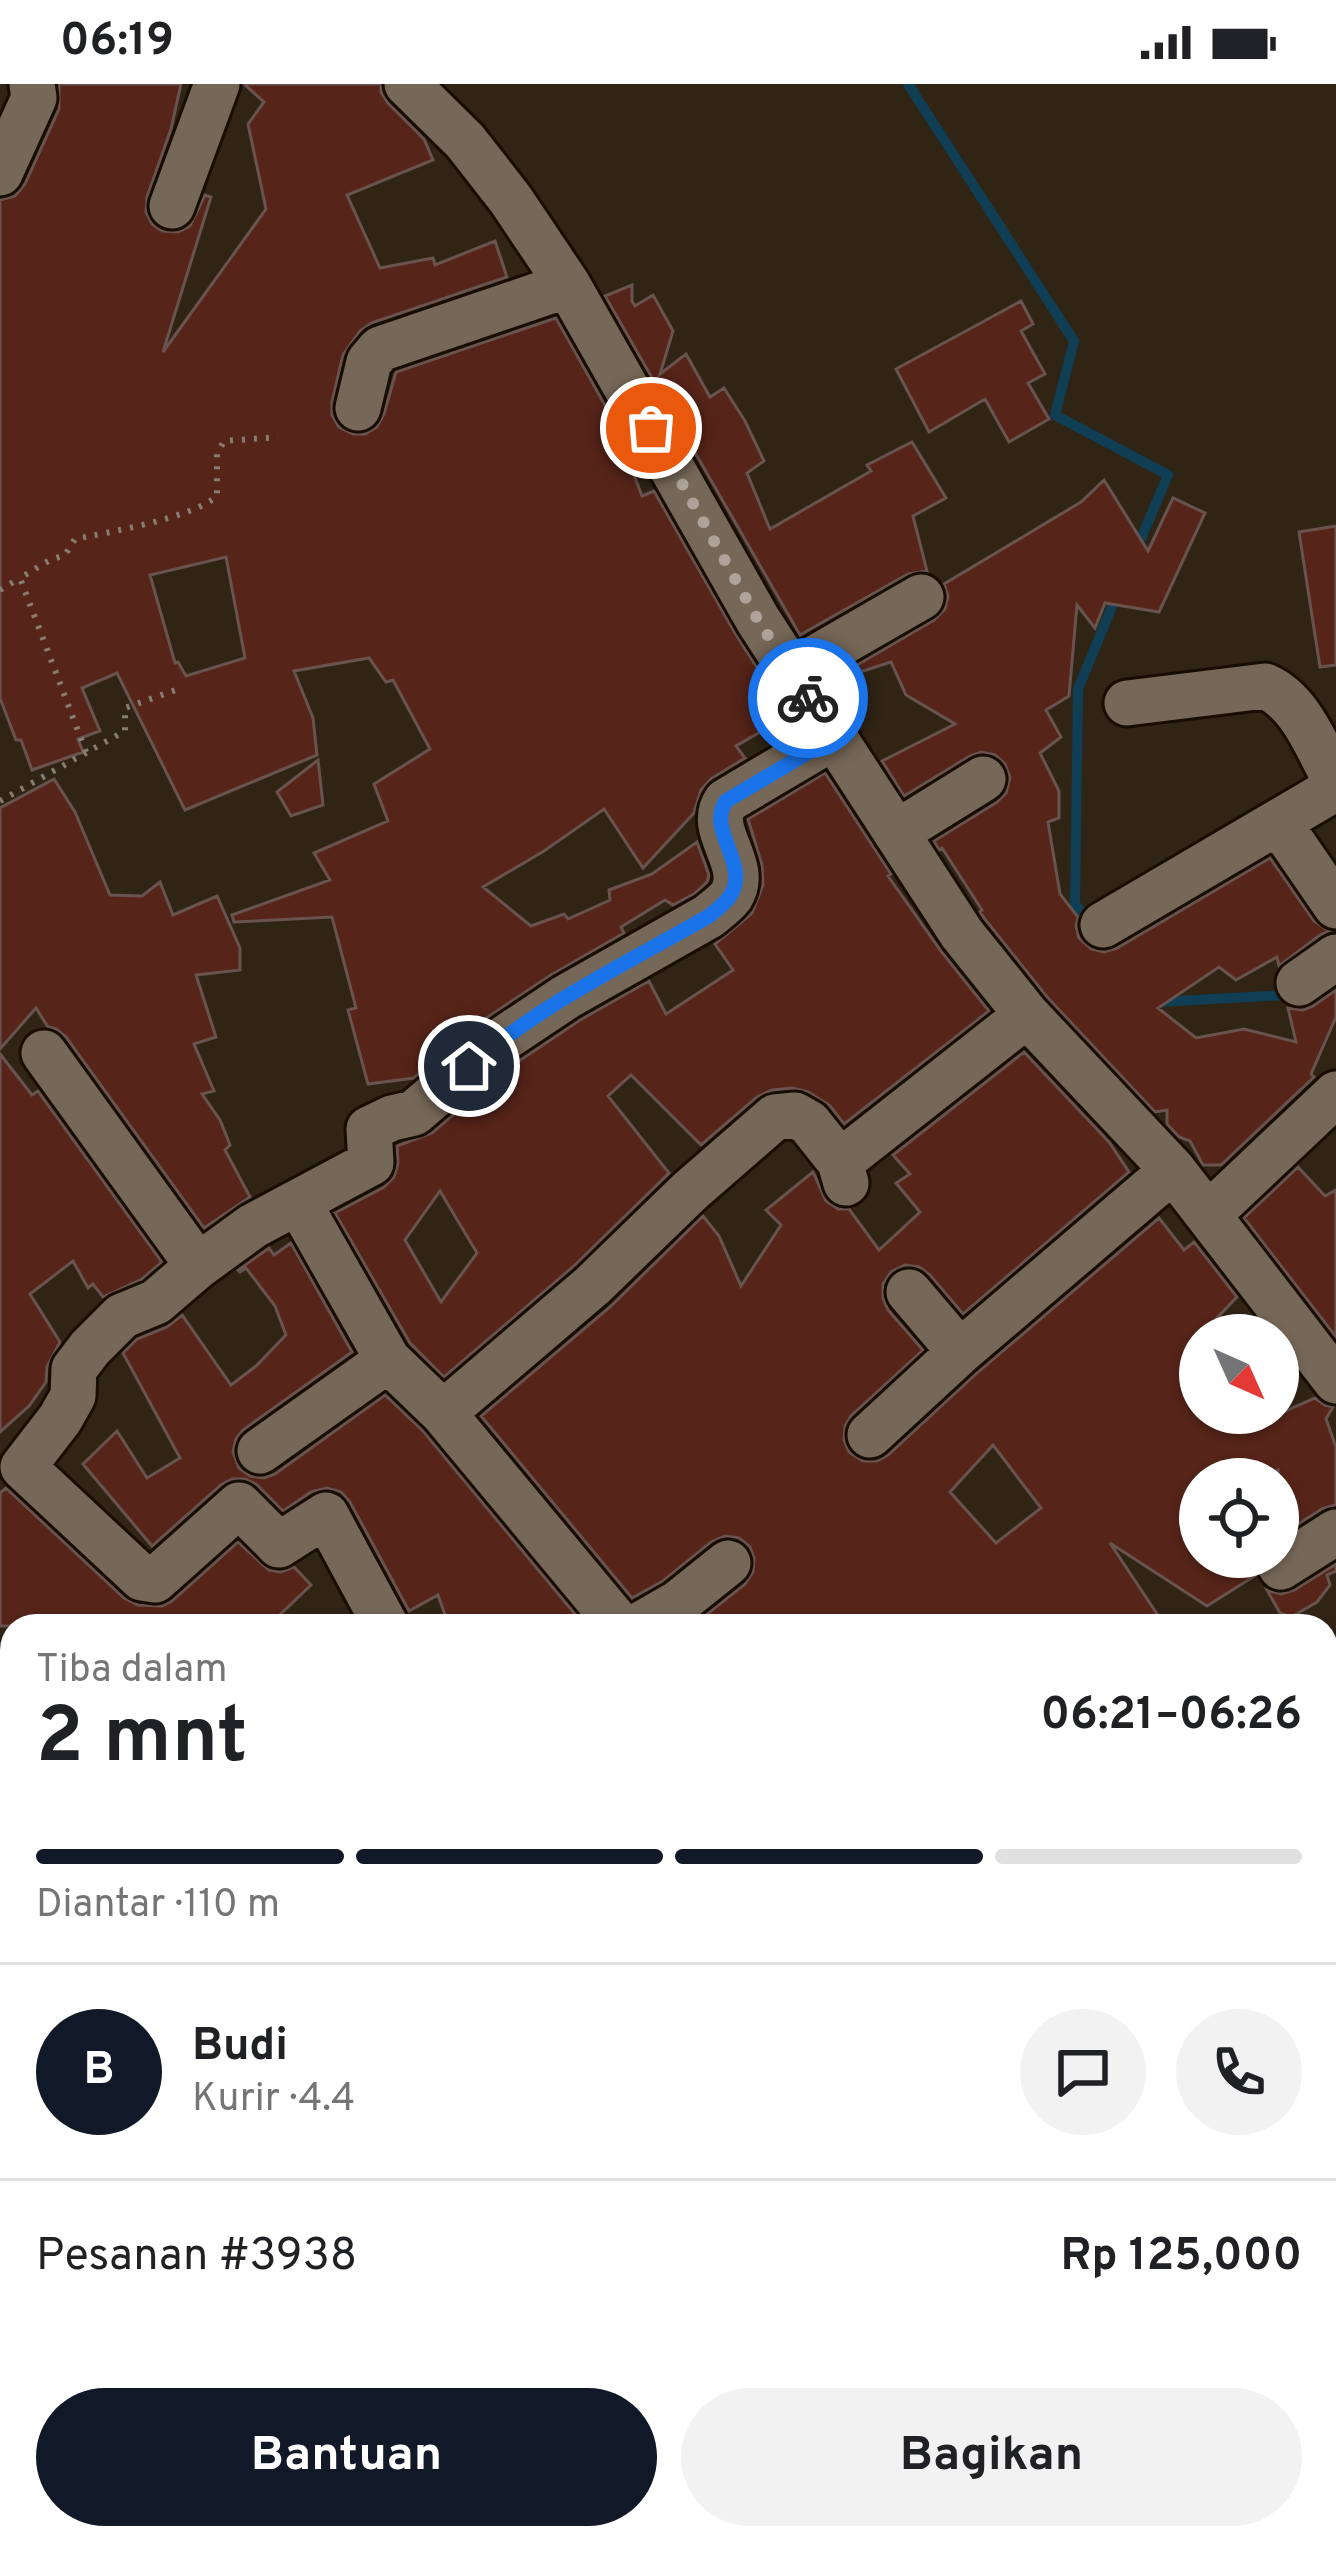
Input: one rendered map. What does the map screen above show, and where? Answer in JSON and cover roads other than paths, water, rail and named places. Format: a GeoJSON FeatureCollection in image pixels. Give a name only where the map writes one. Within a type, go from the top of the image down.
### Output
{"type":"FeatureCollection","features":[{"type":"Feature","properties":{"kind":"street"},"geometry":{"type":"LineString","coordinates":[[0,173],[34,98],[32,84]]}},
{"type":"Feature","properties":{"kind":"street"},"geometry":{"type":"LineString","coordinates":[[172,206],[217,84]]}},
{"type":"Feature","properties":{"kind":"street"},"geometry":{"type":"LineString","coordinates":[[407,84],[465,141],[568,285],[758,620],[962,934],[1027,1015],[1173,1170],[1336,1381]]}},
{"type":"Feature","properties":{"kind":"street"},"geometry":{"type":"LineString","coordinates":[[358,408],[369,362],[380,349],[568,285]]}},
{"type":"Feature","properties":{"kind":"street"},"geometry":{"type":"LineString","coordinates":[[791,672],[921,597]]}},
{"type":"Feature","properties":{"kind":"street"},"geometry":{"type":"LineString","coordinates":[[1103,925],[1279,823],[1336,784],[1293,706],[1265,686],[1126,703]]}},
{"type":"Feature","properties":{"kind":"street"},"geometry":{"type":"LineString","coordinates":[[380,1614],[326,1515],[279,1545],[239,1505],[150,1580],[142,1578],[11,1456],[60,1419],[73,1396],[74,1369],[122,1316],[156,1303],[253,1226],[371,1163],[369,1129],[414,1113],[491,1047],[566,997],[709,916],[729,899],[736,871],[718,818],[726,801],[834,737]]}},
{"type":"Feature","properties":{"kind":"street"},"geometry":{"type":"LineString","coordinates":[[896,833],[983,779]]}},
{"type":"Feature","properties":{"kind":"street"},"geometry":{"type":"LineString","coordinates":[[1279,823],[1336,906]]}},
{"type":"Feature","properties":{"kind":"street"},"geometry":{"type":"LineString","coordinates":[[443,1413],[592,1286],[690,1191],[776,1117],[802,1117],[843,1173],[1027,1015]]}},
{"type":"Feature","properties":{"kind":"street"},"geometry":{"type":"LineString","coordinates":[[44,1053],[198,1266]]}},
{"type":"Feature","properties":{"kind":"street"},"geometry":{"type":"LineString","coordinates":[[1208,1215],[1336,1094]]}},
{"type":"Feature","properties":{"kind":"street"},"geometry":{"type":"LineString","coordinates":[[870,1436],[960,1352],[1173,1170]]}},
{"type":"Feature","properties":{"kind":"street"},"geometry":{"type":"LineString","coordinates":[[309,1221],[388,1360],[443,1413],[610,1614]]}},
{"type":"Feature","properties":{"kind":"street"},"geometry":{"type":"LineString","coordinates":[[909,1292],[960,1352]]}},
{"type":"Feature","properties":{"kind":"street"},"geometry":{"type":"LineString","coordinates":[[260,1451],[388,1360]]}},
{"type":"Feature","properties":{"kind":"street"},"geometry":{"type":"LineString","coordinates":[[1299,1556],[1336,1532]]}},
{"type":"Feature","properties":{"kind":"street"},"geometry":{"type":"LineString","coordinates":[[660,1614],[728,1563]]}},
{"type":"Feature","properties":{"kind":"waterway"},"geometry":{"type":"LineString","coordinates":[[908,84],[1074,341],[1055,415],[1168,475],[1137,548]]}},
{"type":"Feature","properties":{"kind":"waterway"},"geometry":{"type":"LineString","coordinates":[[1118,592],[1078,689],[1075,904],[1119,958]]}},
{"type":"Feature","properties":{"kind":"waterway"},"geometry":{"type":"LineString","coordinates":[[1158,1002],[1287,995]]}}]}
